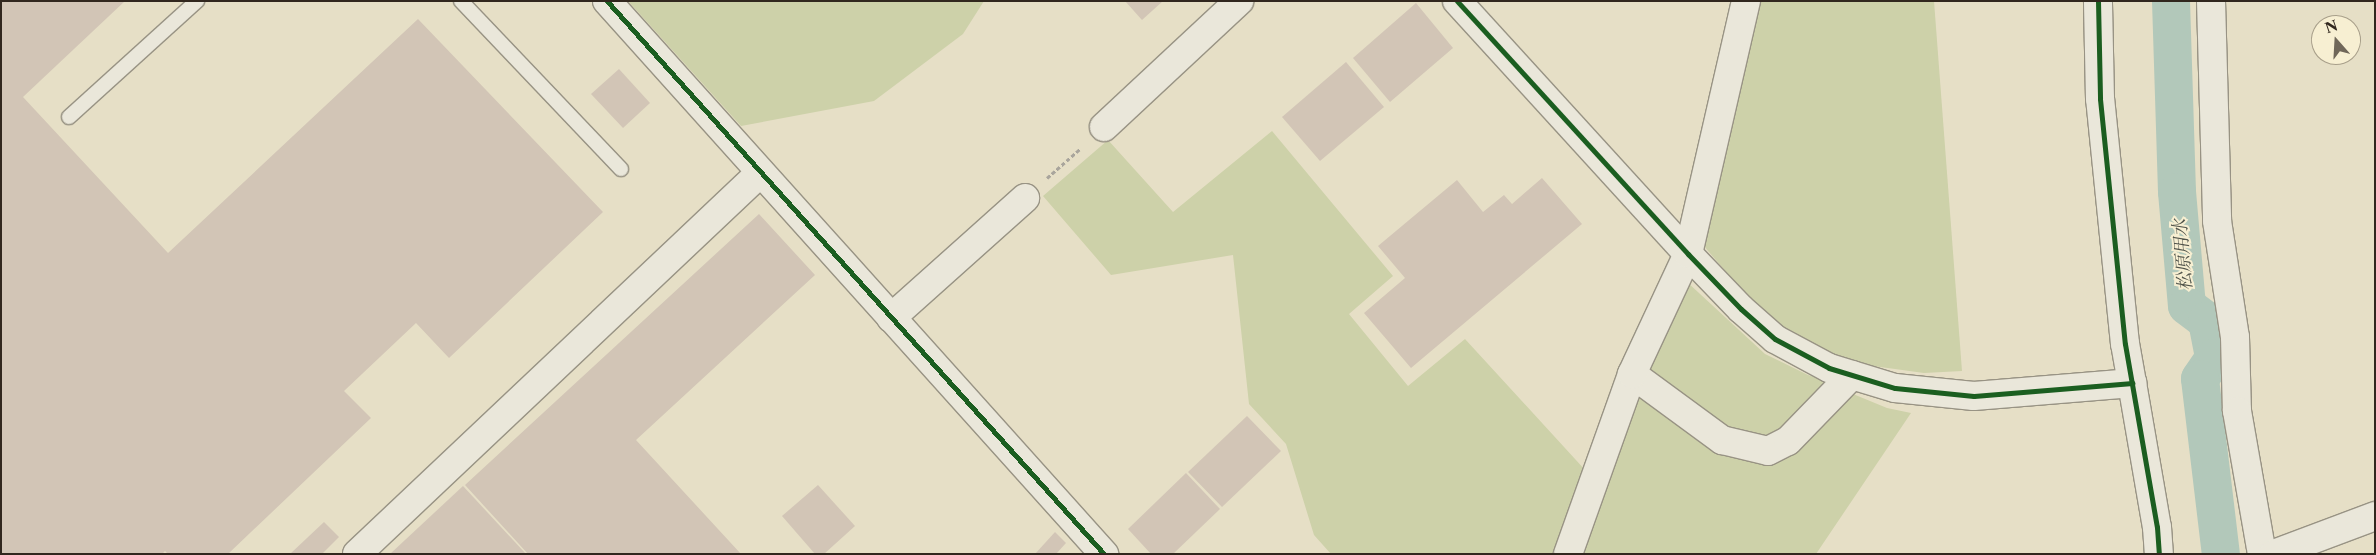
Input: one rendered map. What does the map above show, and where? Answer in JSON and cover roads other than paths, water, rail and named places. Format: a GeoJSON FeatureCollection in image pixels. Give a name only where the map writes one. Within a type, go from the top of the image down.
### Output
{"type":"FeatureCollection","features":[{"type":"Feature","properties":{"kind":"street"},"geometry":{"type":"LineString","coordinates":[[607,1],[891,318],[1090,549]]}},
{"type":"Feature","properties":{"kind":"street"},"geometry":{"type":"LineString","coordinates":[[1104,127],[1239,1]]}},
{"type":"Feature","properties":{"kind":"street"},"geometry":{"type":"LineString","coordinates":[[1457,1],[1688,254],[1741,309],[1776,339],[1829,368],[1895,388],[1974,396],[2132,383]]}},
{"type":"Feature","properties":{"kind":"street"},"geometry":{"type":"LineString","coordinates":[[1568,554],[1632,374],[1688,254],[1746,1]]}},
{"type":"Feature","properties":{"kind":"street"},"geometry":{"type":"LineString","coordinates":[[2098,1],[2100,99],[2124,344],[2157,527],[2159,554]]}},
{"type":"Feature","properties":{"kind":"street"},"geometry":{"type":"LineString","coordinates":[[2211,1],[2217,221],[2235,337],[2237,411],[2262,554]]}},
{"type":"Feature","properties":{"kind":"street"},"geometry":{"type":"LineString","coordinates":[[357,554],[760,173]]}},
{"type":"Feature","properties":{"kind":"street"},"geometry":{"type":"LineString","coordinates":[[891,318],[1025,198]]}},
{"type":"Feature","properties":{"kind":"street"},"geometry":{"type":"LineString","coordinates":[[1632,374],[1722,440],[1768,451],[1788,441],[1852,375]]}},
{"type":"Feature","properties":{"kind":"street"},"geometry":{"type":"LineString","coordinates":[[2274,554],[2375,516]]}},
{"type":"Feature","properties":{"kind":"lane"},"geometry":{"type":"LineString","coordinates":[[69,117],[196,1]]}},
{"type":"Feature","properties":{"kind":"lane"},"geometry":{"type":"LineString","coordinates":[[461,1],[621,169]]}},
{"type":"Feature","properties":{"kind":"waterway","name":"松原用水"},"geometry":{"type":"LineString","coordinates":[[2171,1],[2177,192],[2187,306],[2207,321],[2214,358],[2200,379],[2221,554]]}}]}
